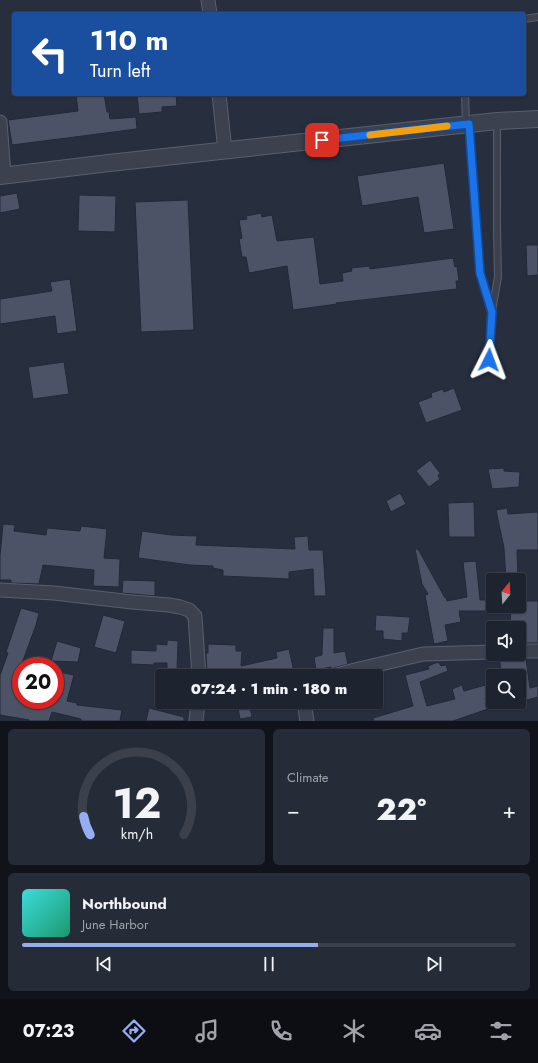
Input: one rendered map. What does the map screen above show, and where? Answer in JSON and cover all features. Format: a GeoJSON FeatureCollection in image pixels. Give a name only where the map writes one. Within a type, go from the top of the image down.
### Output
{"type":"FeatureCollection","features":[{"type":"Feature","properties":{"kind":"street"},"geometry":{"type":"LineString","coordinates":[[208,0],[210,12]]}},
{"type":"Feature","properties":{"kind":"street"},"geometry":{"type":"LineString","coordinates":[[219,96],[225,151]]}},
{"type":"Feature","properties":{"kind":"street"},"geometry":{"type":"LineString","coordinates":[[0,122],[2,175],[467,124],[538,119]]}},
{"type":"Feature","properties":{"kind":"street"},"geometry":{"type":"LineString","coordinates":[[0,590],[54,593],[169,605],[189,610],[195,616],[199,669]]}},
{"type":"Feature","properties":{"kind":"street"},"geometry":{"type":"LineString","coordinates":[[526,651],[538,651]]}},
{"type":"Feature","properties":{"kind":"street"},"geometry":{"type":"LineString","coordinates":[[359,669],[423,654],[486,652]]}},
{"type":"Feature","properties":{"kind":"street"},"geometry":{"type":"LineString","coordinates":[[196,721],[197,709]]}},
{"type":"Feature","properties":{"kind":"street"},"geometry":{"type":"LineString","coordinates":[[305,709],[307,721]]}},
{"type":"Feature","properties":{"kind":"lane"},"geometry":{"type":"LineString","coordinates":[[526,19],[538,17]]}},
{"type":"Feature","properties":{"kind":"lane"},"geometry":{"type":"LineString","coordinates":[[465,96],[480,273],[492,312]]}},
{"type":"Feature","properties":{"kind":"lane"},"geometry":{"type":"LineString","coordinates":[[489,360],[492,312],[498,277],[497,121]]}},
{"type":"Feature","properties":{"kind":"building"},"geometry":{"type":"Polygon","coordinates":[[[76,96],[104,96],[107,112],[109,112],[110,119],[136,117],[137,129],[12,145],[8,120],[78,111],[76,96]]]}},
{"type":"Feature","properties":{"kind":"building"},"geometry":{"type":"Polygon","coordinates":[[[137,96],[176,96],[177,106],[162,107],[162,112],[139,114],[137,96]]]}},
{"type":"Feature","properties":{"kind":"building"},"geometry":{"type":"Polygon","coordinates":[[[444,163],[454,229],[424,233],[418,197],[362,206],[357,176],[444,163]]]}},
{"type":"Feature","properties":{"kind":"building"},"geometry":{"type":"Polygon","coordinates":[[[17,193],[20,209],[0,213],[0,196],[17,193]]]}},
{"type":"Feature","properties":{"kind":"building"},"geometry":{"type":"Polygon","coordinates":[[[79,195],[116,196],[115,232],[78,231],[79,195]]]}},
{"type":"Feature","properties":{"kind":"building"},"geometry":{"type":"Polygon","coordinates":[[[188,200],[194,330],[141,332],[135,202],[188,200]]]}},
{"type":"Feature","properties":{"kind":"building"},"geometry":{"type":"Polygon","coordinates":[[[261,213],[262,217],[272,215],[277,241],[314,237],[320,284],[343,281],[342,273],[352,271],[351,268],[370,266],[370,269],[453,258],[455,267],[457,266],[459,281],[456,281],[457,289],[336,303],[337,304],[293,310],[287,266],[249,273],[246,257],[242,257],[239,239],[242,238],[239,220],[247,219],[246,216],[261,213]]]}},
{"type":"Feature","properties":{"kind":"building"},"geometry":{"type":"Polygon","coordinates":[[[526,245],[538,245],[538,275],[527,276],[526,245]]]}},
{"type":"Feature","properties":{"kind":"building"},"geometry":{"type":"Polygon","coordinates":[[[70,279],[77,331],[57,334],[55,316],[0,324],[0,299],[52,291],[50,282],[70,279]]]}},
{"type":"Feature","properties":{"kind":"building"},"geometry":{"type":"Polygon","coordinates":[[[64,362],[69,394],[33,399],[28,367],[64,362]]]}},
{"type":"Feature","properties":{"kind":"building"},"geometry":{"type":"Polygon","coordinates":[[[454,388],[462,410],[426,423],[418,402],[432,397],[431,393],[443,389],[444,392],[454,388]]]}},
{"type":"Feature","properties":{"kind":"building"},"geometry":{"type":"Polygon","coordinates":[[[430,460],[440,473],[438,476],[440,479],[429,487],[416,471],[430,460]]]}},
{"type":"Feature","properties":{"kind":"building"},"geometry":{"type":"Polygon","coordinates":[[[504,468],[504,471],[520,472],[519,487],[492,489],[488,469],[504,468]]]}},
{"type":"Feature","properties":{"kind":"building"},"geometry":{"type":"Polygon","coordinates":[[[400,493],[406,504],[391,512],[386,501],[400,493]]]}},
{"type":"Feature","properties":{"kind":"building"},"geometry":{"type":"Polygon","coordinates":[[[474,502],[475,537],[449,537],[448,503],[474,502]]]}},
{"type":"Feature","properties":{"kind":"building"},"geometry":{"type":"Polygon","coordinates":[[[507,508],[508,514],[538,512],[538,550],[517,550],[518,573],[506,573],[504,548],[496,510],[507,508]]]}},
{"type":"Feature","properties":{"kind":"building"},"geometry":{"type":"Polygon","coordinates":[[[3,524],[15,525],[14,531],[46,535],[47,528],[80,531],[81,526],[107,529],[104,558],[120,559],[119,587],[93,586],[94,570],[43,565],[39,584],[11,583],[11,580],[0,580],[0,556],[3,524]]]}},
{"type":"Feature","properties":{"kind":"building"},"geometry":{"type":"Polygon","coordinates":[[[142,531],[171,535],[197,536],[196,545],[295,549],[294,537],[308,536],[309,550],[323,550],[326,596],[314,596],[313,569],[289,572],[289,579],[223,576],[223,570],[213,568],[213,566],[190,565],[138,558],[142,531]]]}},
{"type":"Feature","properties":{"kind":"building"},"geometry":{"type":"Polygon","coordinates":[[[415,549],[418,549],[447,601],[467,597],[463,562],[476,561],[480,600],[486,600],[486,611],[459,611],[461,622],[445,625],[448,641],[434,644],[425,595],[428,594],[422,584],[415,549]]]}},
{"type":"Feature","properties":{"kind":"building"},"geometry":{"type":"Polygon","coordinates":[[[123,580],[155,581],[155,596],[122,593],[123,580]]]}},
{"type":"Feature","properties":{"kind":"building"},"geometry":{"type":"Polygon","coordinates":[[[526,601],[538,601],[538,643],[526,643],[526,621],[510,621],[511,613],[526,613],[526,601]]]}},
{"type":"Feature","properties":{"kind":"building"},"geometry":{"type":"Polygon","coordinates":[[[21,608],[39,613],[24,657],[12,657],[12,709],[64,709],[64,673],[74,675],[67,701],[77,703],[77,705],[122,710],[120,721],[81,721],[81,719],[52,712],[49,721],[29,721],[0,715],[0,675],[8,653],[6,652],[21,608]]]}},
{"type":"Feature","properties":{"kind":"building"},"geometry":{"type":"Polygon","coordinates":[[[103,615],[125,621],[116,653],[94,647],[103,615]]]}},
{"type":"Feature","properties":{"kind":"building"},"geometry":{"type":"Polygon","coordinates":[[[376,615],[410,617],[408,633],[402,633],[402,641],[383,639],[383,631],[375,631],[376,615]]]}},
{"type":"Feature","properties":{"kind":"building"},"geometry":{"type":"Polygon","coordinates":[[[323,628],[334,628],[334,653],[345,651],[348,664],[331,669],[331,667],[316,669],[314,657],[322,655],[323,628]]]}},
{"type":"Feature","properties":{"kind":"building"},"geometry":{"type":"Polygon","coordinates":[[[167,640],[178,641],[177,669],[167,669],[167,663],[154,663],[154,665],[131,664],[131,650],[156,651],[156,644],[167,645],[167,640]]]}},
{"type":"Feature","properties":{"kind":"building"},"geometry":{"type":"Polygon","coordinates":[[[57,641],[81,648],[78,662],[64,661],[64,657],[52,657],[57,641]]]}},
{"type":"Feature","properties":{"kind":"building"},"geometry":{"type":"Polygon","coordinates":[[[208,644],[236,645],[236,651],[242,651],[241,666],[277,658],[276,652],[289,649],[293,669],[207,669],[206,653],[208,653],[208,644]]]}},
{"type":"Feature","properties":{"kind":"building"},"geometry":{"type":"Polygon","coordinates":[[[526,659],[530,688],[538,686],[538,697],[526,700],[526,669],[501,669],[500,661],[526,661],[526,659]]]}},
{"type":"Feature","properties":{"kind":"building"},"geometry":{"type":"Polygon","coordinates":[[[438,662],[441,666],[446,665],[448,671],[420,682],[427,706],[455,699],[452,689],[462,685],[464,691],[486,685],[485,698],[486,709],[488,709],[453,721],[374,721],[373,718],[413,706],[405,675],[429,669],[428,666],[438,662]]]}},
{"type":"Feature","properties":{"kind":"building"},"geometry":{"type":"Polygon","coordinates":[[[149,708],[184,717],[184,721],[146,721],[149,708]]]}},
{"type":"Feature","properties":{"kind":"building"},"geometry":{"type":"Polygon","coordinates":[[[238,709],[250,709],[252,717],[240,719],[238,709]]]}},
{"type":"Feature","properties":{"kind":"slow traffic"},"geometry":{"type":"LineString","coordinates":[[370,135],[447,126]]}},
{"type":"Feature","properties":{"kind":"route"},"geometry":{"type":"LineString","coordinates":[[322,140],[469,124],[480,273],[492,312],[489,360]]}}]}
